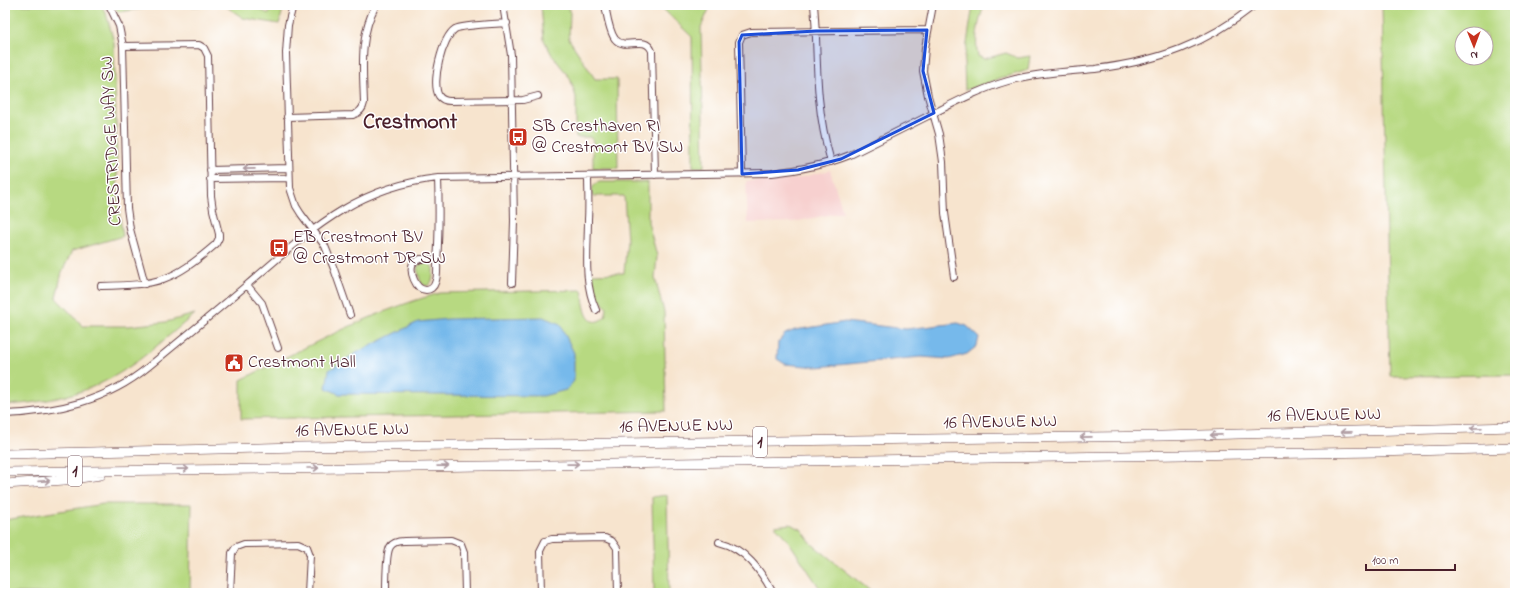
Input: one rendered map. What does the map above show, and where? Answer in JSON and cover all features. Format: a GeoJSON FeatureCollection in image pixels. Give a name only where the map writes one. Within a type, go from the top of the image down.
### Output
{"type":"FeatureCollection","features":[{"type":"Feature","properties":{"kind":"highway","name":"16 AVENUE NW"},"geometry":{"type":"LineString","coordinates":[[5,454],[298,447],[1154,436],[1515,427]]}},
{"type":"Feature","properties":{"kind":"highway","name":"16 AVENUE NW"},"geometry":{"type":"LineString","coordinates":[[5,472],[1378,452],[1515,448]]}},
{"type":"Feature","properties":{"kind":"highway"},"geometry":{"type":"LineString","coordinates":[[5,484],[65,480],[144,470]]}},
{"type":"Feature","properties":{"kind":"street"},"geometry":{"type":"LineString","coordinates":[[109,5],[119,26],[123,46]]}},
{"type":"Feature","properties":{"kind":"street"},"geometry":{"type":"LineString","coordinates":[[293,5],[287,41],[288,168],[290,188],[296,206],[328,254],[350,316]]}},
{"type":"Feature","properties":{"kind":"street"},"geometry":{"type":"LineString","coordinates":[[287,117],[353,115],[362,109],[364,103],[363,43],[367,26],[376,5]]}},
{"type":"Feature","properties":{"kind":"street"},"geometry":{"type":"LineString","coordinates":[[503,5],[512,55],[514,177],[512,283]]}},
{"type":"Feature","properties":{"kind":"street"},"geometry":{"type":"LineString","coordinates":[[605,5],[616,40],[623,43],[645,43],[651,48],[652,51],[655,175]]}},
{"type":"Feature","properties":{"kind":"street"},"geometry":{"type":"LineString","coordinates":[[814,5],[819,98],[824,136],[831,162]]}},
{"type":"Feature","properties":{"kind":"street"},"geometry":{"type":"LineString","coordinates":[[933,5],[927,30],[924,72],[928,96],[934,113],[941,147],[944,214],[954,277]]}},
{"type":"Feature","properties":{"kind":"street"},"geometry":{"type":"LineString","coordinates":[[5,414],[35,412],[67,407],[117,388],[148,368],[328,218],[364,198],[409,183],[438,178],[742,174],[790,171],[831,162],[850,155],[974,93],[1008,81],[1039,75],[1126,64],[1154,58],[1183,49],[1222,29],[1255,5]]}},
{"type":"Feature","properties":{"kind":"street"},"geometry":{"type":"LineString","coordinates":[[507,23],[460,28],[451,32],[446,40],[439,59],[437,71],[437,90],[440,96],[446,101],[523,100],[538,96]]}},
{"type":"Feature","properties":{"kind":"street"},"geometry":{"type":"LineString","coordinates":[[742,174],[739,42],[742,35],[751,32],[816,30],[927,30]]}},
{"type":"Feature","properties":{"kind":"street","name":"CRESTRIDGE WAY SW"},"geometry":{"type":"LineString","coordinates":[[197,45],[204,48],[208,56],[210,179],[213,210],[219,234],[217,243],[192,264],[176,274],[145,284],[130,229],[127,208],[123,46],[197,45]]}},
{"type":"Feature","properties":{"kind":"street"},"geometry":{"type":"LineString","coordinates":[[210,170],[288,168]]}},
{"type":"Feature","properties":{"kind":"street"},"geometry":{"type":"LineString","coordinates":[[588,176],[588,283],[589,292],[596,310]]}},
{"type":"Feature","properties":{"kind":"street"},"geometry":{"type":"LineString","coordinates":[[210,179],[289,178]]}},
{"type":"Feature","properties":{"kind":"street"},"geometry":{"type":"LineString","coordinates":[[437,259],[420,259],[413,263],[412,271],[417,285],[420,288],[427,290],[435,285],[437,259],[439,212],[438,178]]}},
{"type":"Feature","properties":{"kind":"street"},"geometry":{"type":"LineString","coordinates":[[101,286],[145,284]]}},
{"type":"Feature","properties":{"kind":"street"},"geometry":{"type":"LineString","coordinates":[[247,285],[262,302],[278,348]]}},
{"type":"Feature","properties":{"kind":"street"},"geometry":{"type":"LineString","coordinates":[[541,593],[540,550],[545,541],[552,539],[605,538],[612,541],[616,548],[618,593]]}},
{"type":"Feature","properties":{"kind":"street"},"geometry":{"type":"LineString","coordinates":[[386,593],[388,554],[390,546],[396,542],[404,541],[451,540],[460,544],[464,552],[465,593]]}},
{"type":"Feature","properties":{"kind":"street"},"geometry":{"type":"LineString","coordinates":[[719,542],[733,546],[740,550],[756,567],[773,593]]}},
{"type":"Feature","properties":{"kind":"street"},"geometry":{"type":"LineString","coordinates":[[230,593],[232,553],[236,547],[244,544],[298,543],[307,547],[310,555],[308,593]]}},
{"type":"Feature","properties":{"kind":"highlighted area"},"geometry":{"type":"Polygon","coordinates":[[[927,30],[923,71],[934,113],[841,159],[798,170],[742,174],[739,42],[742,35],[816,31],[927,30]]]}},
{"type":"Feature","properties":{"kind":"shaded area"},"geometry":{"type":"Polygon","coordinates":[[[830,170],[843,212],[793,222],[748,223],[746,181],[795,179],[830,170]]]}},
{"type":"Feature","properties":{"kind":"green space"},"geometry":{"type":"Polygon","coordinates":[[[5,5],[101,5],[106,13],[114,42],[118,206],[123,236],[72,251],[62,272],[56,298],[83,326],[128,326],[166,322],[195,314],[135,363],[98,384],[53,399],[5,405],[5,5]]]}},
{"type":"Feature","properties":{"kind":"green space"},"geometry":{"type":"Polygon","coordinates":[[[114,5],[224,5],[148,8],[118,12],[114,5]]]}},
{"type":"Feature","properties":{"kind":"green space"},"geometry":{"type":"Polygon","coordinates":[[[224,5],[250,5],[269,14],[273,5],[284,5],[279,24],[243,18],[224,5]]]}},
{"type":"Feature","properties":{"kind":"green space"},"geometry":{"type":"Polygon","coordinates":[[[541,5],[567,5],[570,13],[569,39],[595,79],[617,79],[618,168],[593,168],[593,141],[590,137],[576,137],[576,97],[570,78],[552,55],[544,40],[541,5]]]}},
{"type":"Feature","properties":{"kind":"green space"},"geometry":{"type":"Polygon","coordinates":[[[659,5],[713,5],[710,7],[701,27],[704,167],[693,167],[692,37],[659,5]]]}},
{"type":"Feature","properties":{"kind":"green space"},"geometry":{"type":"Polygon","coordinates":[[[973,5],[984,5],[977,37],[978,56],[984,59],[1006,53],[1018,58],[1030,56],[1028,70],[965,90],[964,63],[973,5]]]}},
{"type":"Feature","properties":{"kind":"green space"},"geometry":{"type":"Polygon","coordinates":[[[1382,5],[1515,5],[1515,375],[1390,376],[1382,5]]]}},
{"type":"Feature","properties":{"kind":"green space"},"geometry":{"type":"Polygon","coordinates":[[[600,182],[648,182],[648,222],[657,256],[655,278],[664,312],[666,411],[241,419],[241,380],[363,320],[440,293],[582,290],[585,308],[589,319],[598,321],[605,317],[607,308],[593,292],[591,274],[624,273],[627,240],[624,196],[592,196],[593,187],[595,184],[600,182]]]}},
{"type":"Feature","properties":{"kind":"green space"},"geometry":{"type":"Polygon","coordinates":[[[428,263],[433,268],[433,276],[432,281],[426,286],[421,283],[417,268],[420,264],[428,263]]]}},
{"type":"Feature","properties":{"kind":"green space"},"geometry":{"type":"Polygon","coordinates":[[[667,495],[669,593],[654,593],[652,497],[667,495]]]}},
{"type":"Feature","properties":{"kind":"green space"},"geometry":{"type":"Polygon","coordinates":[[[103,504],[192,504],[190,593],[5,593],[5,520],[103,504]]]}},
{"type":"Feature","properties":{"kind":"green space"},"geometry":{"type":"Polygon","coordinates":[[[790,524],[801,529],[812,544],[873,593],[823,593],[787,539],[775,526],[790,524]]]}},
{"type":"Feature","properties":{"kind":"water"},"geometry":{"type":"Polygon","coordinates":[[[543,317],[560,324],[574,353],[574,381],[566,390],[543,396],[339,394],[326,388],[329,370],[356,353],[418,322],[448,319],[543,317]]]}},
{"type":"Feature","properties":{"kind":"water"},"geometry":{"type":"Polygon","coordinates":[[[845,322],[906,329],[958,323],[967,326],[979,337],[977,346],[967,354],[949,359],[921,357],[817,367],[785,364],[777,359],[778,342],[785,334],[795,330],[845,322]]]}},
{"type":"Feature","properties":{"kind":"place","name":"SB Cresthaven RI @ Crestmont BV SW"},"geometry":{"type":"Point","coordinates":[518,137]}},
{"type":"Feature","properties":{"kind":"place","name":"EB Crestmont BV @ Crestmont DR SW"},"geometry":{"type":"Point","coordinates":[279,248]}},
{"type":"Feature","properties":{"kind":"place","name":"Crestmont Hall"},"geometry":{"type":"Point","coordinates":[234,363]}},
{"type":"Feature","properties":{"kind":"district","name":"Crestmont"},"geometry":{"type":"Point","coordinates":[410,123]}}]}
